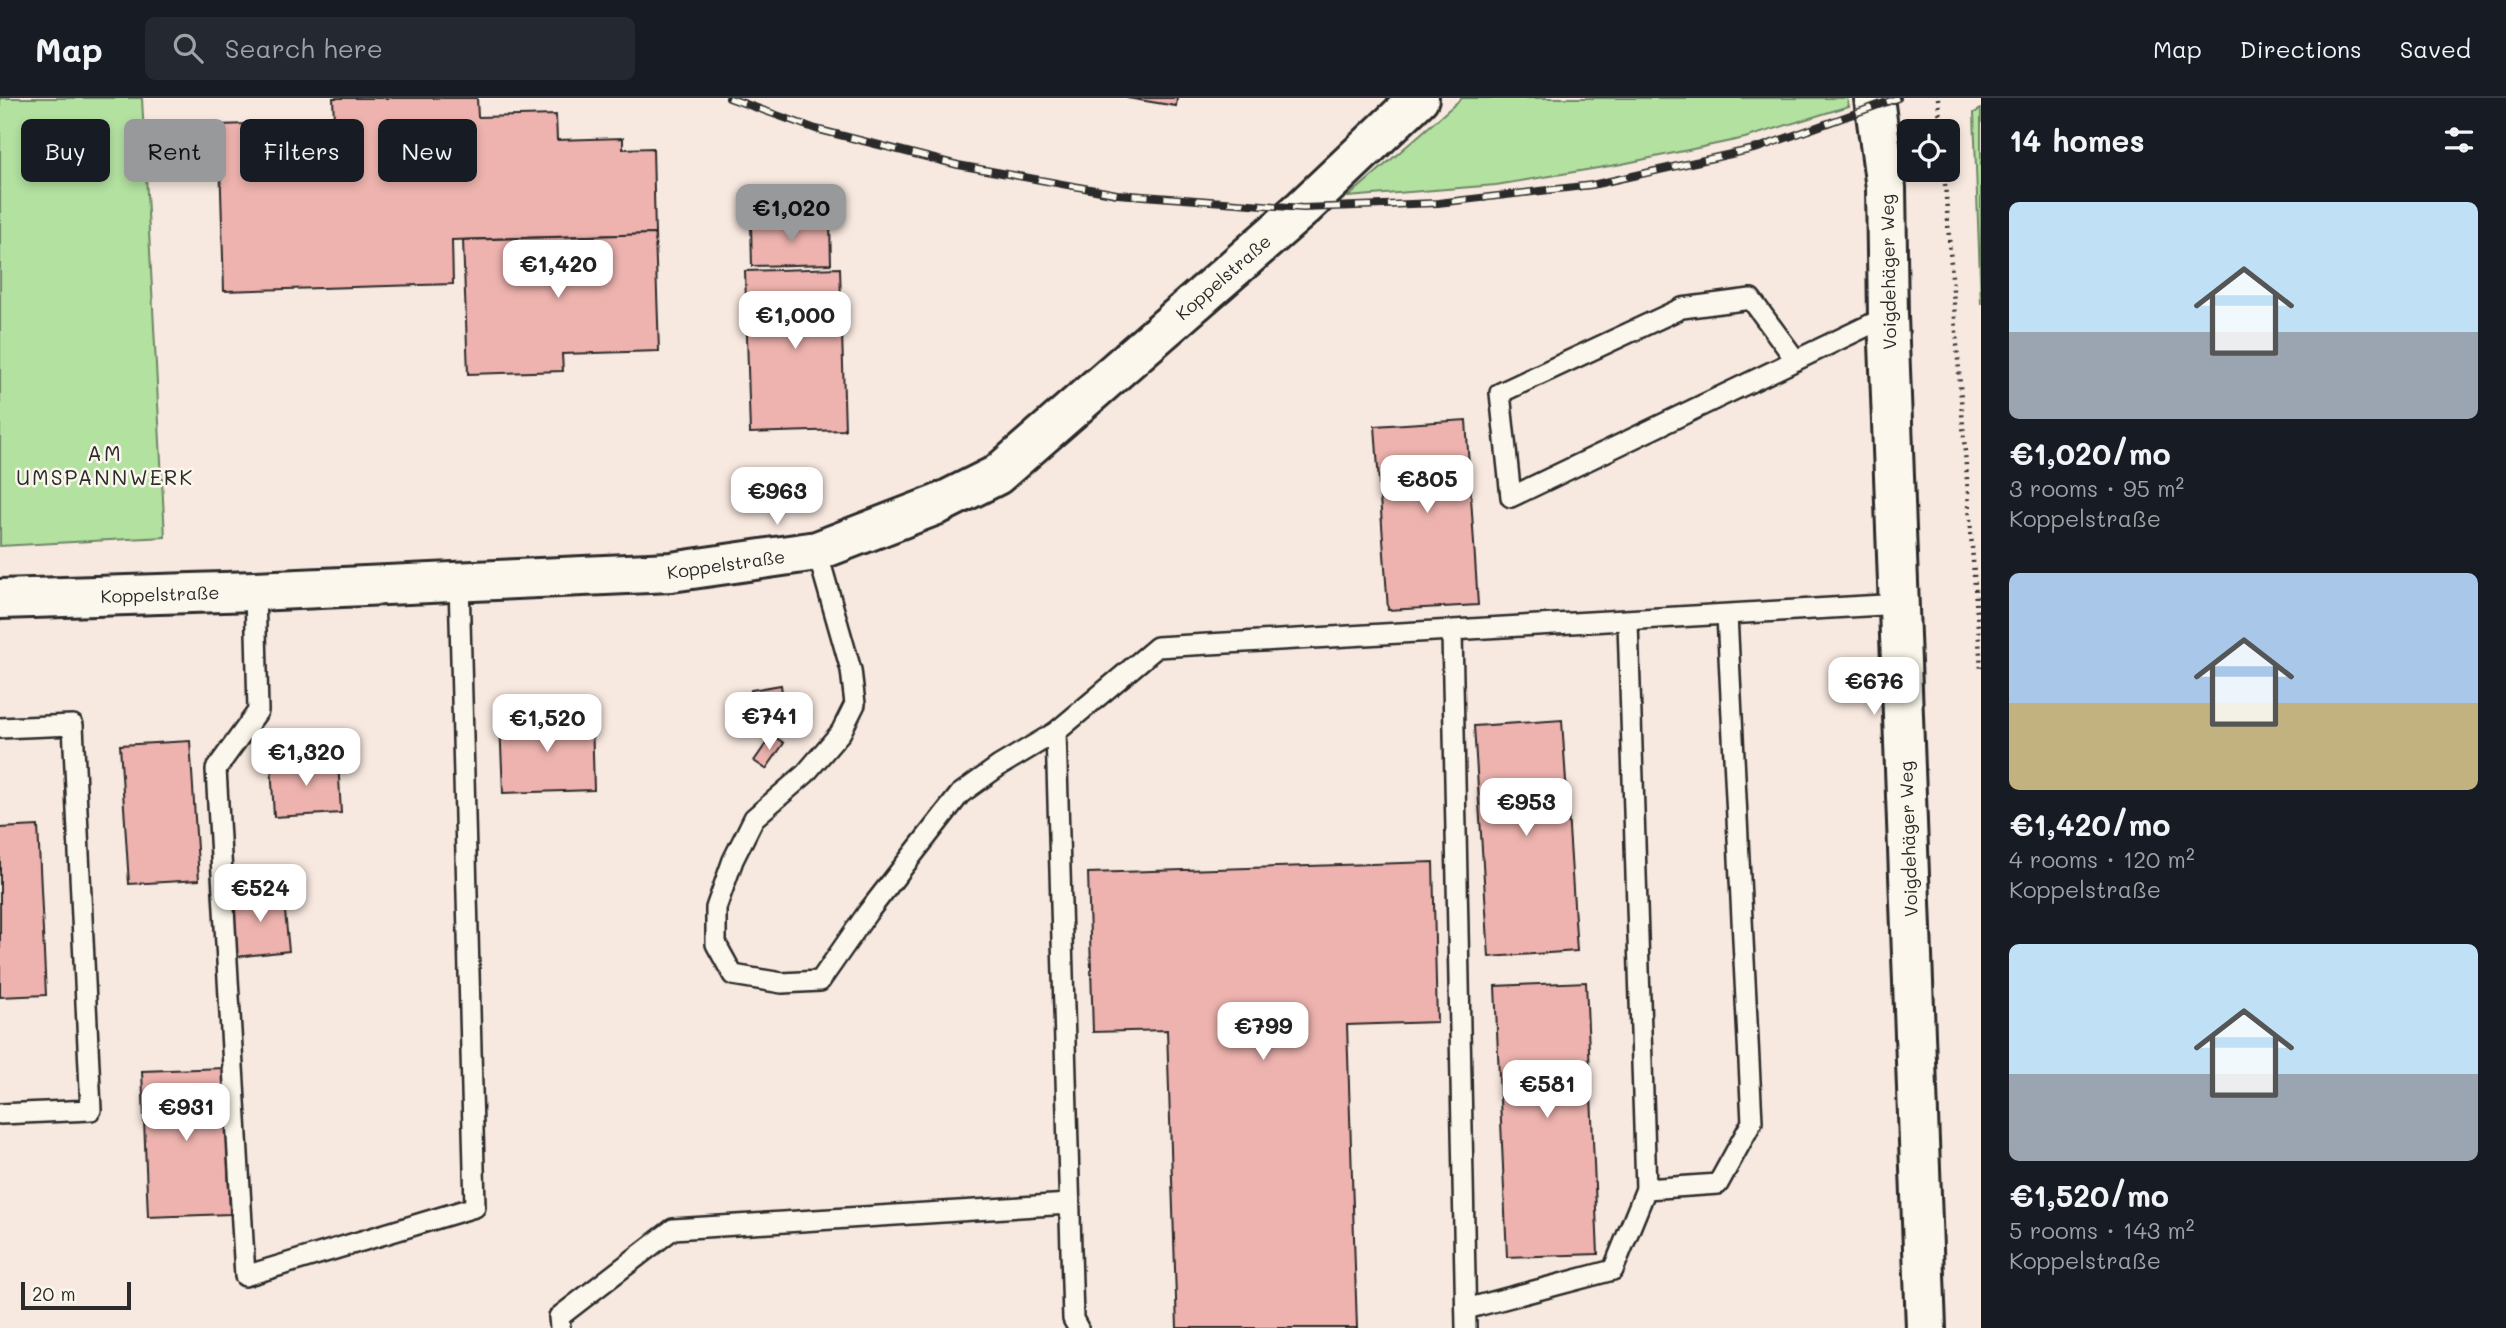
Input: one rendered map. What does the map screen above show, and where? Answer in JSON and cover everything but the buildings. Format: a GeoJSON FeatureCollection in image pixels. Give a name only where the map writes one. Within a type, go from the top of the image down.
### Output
{"type":"FeatureCollection","features":[{"type":"Feature","properties":{"kind":"street","name":"Koppelstraße"},"geometry":{"type":"LineString","coordinates":[[0,599],[255,592],[671,572],[817,551],[939,504],[997,475],[1303,208],[1419,98]]}},
{"type":"Feature","properties":{"kind":"street","name":"Voigdehäger Weg"},"geometry":{"type":"LineString","coordinates":[[1874,98],[1886,188],[1888,316],[1926,1328]]}},
{"type":"Feature","properties":{"kind":"lane"},"geometry":{"type":"LineString","coordinates":[[1795,359],[1751,299],[1682,308],[1500,393],[1511,497],[1888,316]]}},
{"type":"Feature","properties":{"kind":"lane"},"geometry":{"type":"LineString","coordinates":[[817,551],[851,670],[855,704],[841,732],[806,774],[754,818],[733,860],[716,908],[716,944],[733,975],[782,983],[820,981],[868,912],[960,794],[999,766],[1056,732],[1157,647],[1628,622],[1900,604]]}},
{"type":"Feature","properties":{"kind":"lane"},"geometry":{"type":"LineString","coordinates":[[255,592],[258,711],[216,769],[245,1276],[475,1207],[459,581]]}},
{"type":"Feature","properties":{"kind":"lane"},"geometry":{"type":"LineString","coordinates":[[1646,1189],[1718,1184],[1752,1122],[1727,615]]}},
{"type":"Feature","properties":{"kind":"lane"},"geometry":{"type":"LineString","coordinates":[[1452,632],[1466,1319],[1613,1270],[1646,1189],[1628,622]]}},
{"type":"Feature","properties":{"kind":"lane"},"geometry":{"type":"LineString","coordinates":[[0,729],[72,725],[91,1110],[0,1114]]}},
{"type":"Feature","properties":{"kind":"lane"},"geometry":{"type":"LineString","coordinates":[[1056,732],[1073,1319],[1078,1328]]}},
{"type":"Feature","properties":{"kind":"lane"},"geometry":{"type":"LineString","coordinates":[[560,1328],[559,1317],[673,1229],[1069,1204]]}},
{"type":"Feature","properties":{"kind":"path"},"geometry":{"type":"LineString","coordinates":[[1938,98],[1940,119]]}},
{"type":"Feature","properties":{"kind":"path"},"geometry":{"type":"LineString","coordinates":[[1945,182],[1981,668]]}},
{"type":"Feature","properties":{"kind":"green space"},"geometry":{"type":"Polygon","coordinates":[[[0,98],[142,98],[143,119],[124,119],[124,182],[146,182],[165,537],[0,546],[0,98]]]}},
{"type":"Feature","properties":{"kind":"green space"},"geometry":{"type":"Polygon","coordinates":[[[1462,98],[1847,98],[1849,106],[1745,138],[1622,164],[1496,185],[1348,197],[1462,98]]]}},
{"type":"Feature","properties":{"kind":"green space"},"geometry":{"type":"Polygon","coordinates":[[[1981,109],[1981,304],[1974,113],[1981,109]]]}},
{"type":"Feature","properties":{"kind":"railway"},"geometry":{"type":"LineString","coordinates":[[729,98],[816,129],[958,165],[1117,194],[1303,208],[1438,203],[1592,185],[1758,148],[1898,98]]}},
{"type":"Feature","properties":{"kind":"district","name":"AM UMSPANNWERK"},"geometry":{"type":"Point","coordinates":[105,464]}}]}
